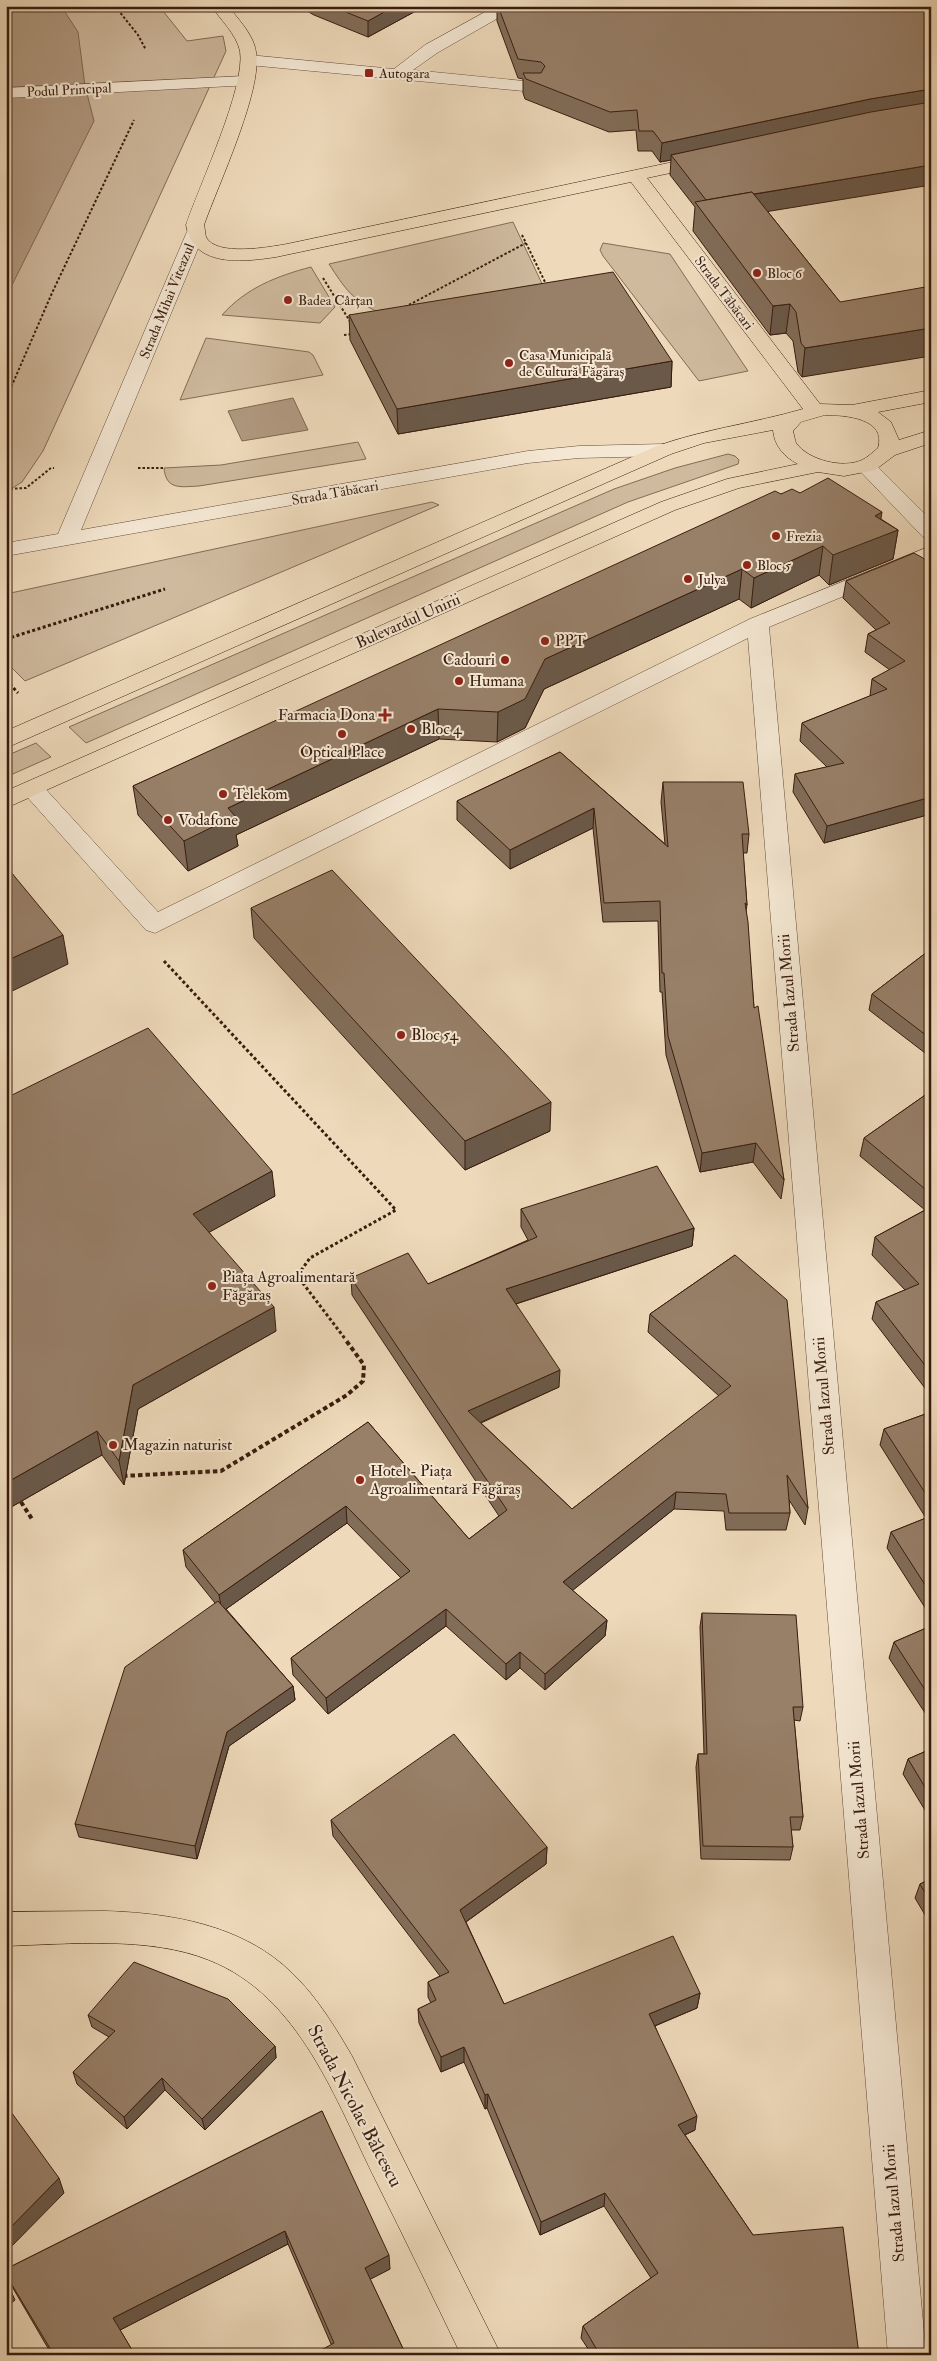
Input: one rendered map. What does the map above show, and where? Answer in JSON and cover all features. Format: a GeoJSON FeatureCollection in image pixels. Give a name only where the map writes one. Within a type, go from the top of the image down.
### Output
{"type":"FeatureCollection","features":[{"type":"Feature","properties":{"kind":"main road","name":"Strada Mihai Viteazul"},"geometry":{"type":"LineString","coordinates":[[195,234],[197,216],[239,102],[249,60],[244,40],[219,6]]}},
{"type":"Feature","properties":{"kind":"main road"},"geometry":{"type":"LineString","coordinates":[[195,234],[204,246],[214,251],[233,254],[261,254],[723,156]]}},
{"type":"Feature","properties":{"kind":"main road","name":"Strada Tăbăcari"},"geometry":{"type":"LineString","coordinates":[[635,175],[814,410]]}},
{"type":"Feature","properties":{"kind":"main road"},"geometry":{"type":"LineString","coordinates":[[852,410],[931,396]]}},
{"type":"Feature","properties":{"kind":"main road"},"geometry":{"type":"LineString","coordinates":[[6,740],[664,450],[699,438],[791,420],[814,410],[839,408],[852,410],[872,418],[887,431],[890,440],[888,450],[880,459],[866,466],[834,469],[817,466],[802,460],[790,452],[785,444],[783,436],[785,428],[791,420]]}},
{"type":"Feature","properties":{"kind":"main road"},"geometry":{"type":"LineString","coordinates":[[888,450],[931,436]]}},
{"type":"Feature","properties":{"kind":"main road","name":"Bulevardul Unirii"},"geometry":{"type":"LineString","coordinates":[[6,800],[668,506],[734,482],[817,466]]}},
{"type":"Feature","properties":{"kind":"main road","name":"Strada Nicolae Bălcescu"},"geometry":{"type":"LineString","coordinates":[[6,1929],[120,1928],[161,1932],[201,1940],[233,1953],[261,1970],[286,1991],[307,2016],[345,2080],[482,2355]]}},
{"type":"Feature","properties":{"kind":"street"},"geometry":{"type":"LineString","coordinates":[[399,73],[431,49],[508,6]]}},
{"type":"Feature","properties":{"kind":"street"},"geometry":{"type":"LineString","coordinates":[[249,60],[534,87]]}},
{"type":"Feature","properties":{"kind":"street","name":"Podul Principal"},"geometry":{"type":"LineString","coordinates":[[6,93],[245,81]]}},
{"type":"Feature","properties":{"kind":"street","name":"Strada Mihai Viteazul"},"geometry":{"type":"LineString","coordinates":[[67,540],[195,234]]}},
{"type":"Feature","properties":{"kind":"street","name":"Strada Tăbăcari"},"geometry":{"type":"LineString","coordinates":[[6,550],[528,458],[579,452],[664,450]]}},
{"type":"Feature","properties":{"kind":"street"},"geometry":{"type":"LineString","coordinates":[[866,466],[931,532]]}},
{"type":"Feature","properties":{"kind":"street"},"geometry":{"type":"LineString","coordinates":[[32,789],[155,924],[758,624],[931,552]]}},
{"type":"Feature","properties":{"kind":"street","name":"Strada Iazul Morii"},"geometry":{"type":"LineString","coordinates":[[758,624],[907,2355]]}},
{"type":"Feature","properties":{"kind":"path"},"geometry":{"type":"LineString","coordinates":[[6,399],[52,293],[151,86],[155,66],[138,34],[115,6]]}},
{"type":"Feature","properties":{"kind":"path"},"geometry":{"type":"LineString","coordinates":[[522,235],[550,292]]}},
{"type":"Feature","properties":{"kind":"path"},"geometry":{"type":"LineString","coordinates":[[399,310],[526,243]]}},
{"type":"Feature","properties":{"kind":"path"},"geometry":{"type":"LineString","coordinates":[[319,272],[352,325]]}},
{"type":"Feature","properties":{"kind":"path"},"geometry":{"type":"LineString","coordinates":[[344,335],[357,333]]}},
{"type":"Feature","properties":{"kind":"path"},"geometry":{"type":"LineString","coordinates":[[6,639],[165,589]]}},
{"type":"Feature","properties":{"kind":"path"},"geometry":{"type":"LineString","coordinates":[[6,680],[21,696]]}},
{"type":"Feature","properties":{"kind":"path"},"geometry":{"type":"LineString","coordinates":[[117,1476],[221,1471],[346,1395],[363,1381],[364,1365],[302,1282],[300,1272],[310,1258],[396,1210],[164,961]]}},
{"type":"Feature","properties":{"kind":"path"},"geometry":{"type":"LineString","coordinates":[[21,1502],[32,1519]]}},
{"type":"Feature","properties":{"kind":"shaded area"},"geometry":{"type":"Polygon","coordinates":[[[6,6],[159,6],[187,41],[223,36],[226,51],[43,451],[22,482],[6,492],[6,6]]]}},
{"type":"Feature","properties":{"kind":"shaded area"},"geometry":{"type":"Polygon","coordinates":[[[6,6],[61,6],[78,32],[85,86],[94,121],[6,297],[6,6]]]}},
{"type":"Feature","properties":{"kind":"shaded area"},"geometry":{"type":"Polygon","coordinates":[[[513,222],[544,288],[378,312],[355,298],[339,280],[329,264],[513,222]]]}},
{"type":"Feature","properties":{"kind":"shaded area"},"geometry":{"type":"Polygon","coordinates":[[[603,243],[670,254],[748,371],[699,381],[603,256],[600,250],[603,243]]]}},
{"type":"Feature","properties":{"kind":"shaded area"},"geometry":{"type":"Polygon","coordinates":[[[311,267],[335,307],[320,323],[222,315],[241,297],[263,284],[286,274],[311,267]]]}},
{"type":"Feature","properties":{"kind":"shaded area"},"geometry":{"type":"Polygon","coordinates":[[[206,338],[309,352],[313,355],[323,375],[180,400],[206,338]]]}},
{"type":"Feature","properties":{"kind":"shaded area"},"geometry":{"type":"Polygon","coordinates":[[[293,398],[308,430],[242,441],[228,411],[293,398]]]}},
{"type":"Feature","properties":{"kind":"shaded area"},"geometry":{"type":"Polygon","coordinates":[[[358,442],[366,459],[199,486],[175,486],[171,484],[165,475],[164,468],[221,465],[358,442]]]}},
{"type":"Feature","properties":{"kind":"shaded area"},"geometry":{"type":"Polygon","coordinates":[[[728,454],[735,456],[739,460],[738,464],[628,502],[86,743],[69,727],[614,489],[675,468],[728,454]]]}},
{"type":"Feature","properties":{"kind":"shaded area"},"geometry":{"type":"Polygon","coordinates":[[[432,502],[439,505],[25,681],[6,662],[6,594],[432,502]]]}},
{"type":"Feature","properties":{"kind":"shaded area"},"geometry":{"type":"Polygon","coordinates":[[[36,743],[51,757],[6,777],[6,756],[36,743]]]}},
{"type":"Feature","properties":{"kind":"building"},"geometry":{"type":"Polygon","coordinates":[[[331,6],[395,6],[368,21],[331,6]]]}},
{"type":"Feature","properties":{"kind":"building"},"geometry":{"type":"Polygon","coordinates":[[[498,6],[931,6],[931,89],[870,99],[662,143],[653,131],[639,131],[637,110],[610,112],[526,79],[523,73],[541,73],[545,66],[541,62],[518,59],[498,6]]]}},
{"type":"Feature","properties":{"kind":"building"},"geometry":{"type":"Polygon","coordinates":[[[931,102],[931,165],[706,200],[671,155],[871,112],[931,102]]]}},
{"type":"Feature","properties":{"kind":"building"},"geometry":{"type":"Polygon","coordinates":[[[752,192],[840,302],[931,286],[931,328],[805,348],[801,343],[796,312],[790,304],[773,306],[695,202],[752,192]]]}},
{"type":"Feature","properties":{"kind":"building","name":"Casa Municipală de Cultură Făgăraș"},"geometry":{"type":"Polygon","coordinates":[[[613,272],[672,361],[397,409],[349,315],[613,272]]]}},
{"type":"Feature","properties":{"kind":"building"},"geometry":{"type":"Polygon","coordinates":[[[828,478],[882,512],[875,516],[898,530],[833,555],[823,546],[754,578],[742,569],[545,659],[525,699],[498,712],[438,709],[228,808],[235,816],[184,841],[133,786],[775,491],[781,494],[792,489],[800,493],[828,478]]]}},
{"type":"Feature","properties":{"kind":"building"},"geometry":{"type":"Polygon","coordinates":[[[914,553],[931,565],[931,797],[827,826],[795,774],[844,763],[802,723],[887,689],[872,679],[905,661],[868,634],[890,623],[846,581],[914,553]]]}},
{"type":"Feature","properties":{"kind":"building"},"geometry":{"type":"Polygon","coordinates":[[[560,752],[668,847],[663,782],[743,782],[749,834],[742,834],[747,905],[745,903],[754,1008],[758,1006],[784,1180],[756,1143],[702,1153],[668,1036],[664,973],[662,973],[660,901],[604,903],[594,808],[510,850],[457,801],[560,752]]]}},
{"type":"Feature","properties":{"kind":"building"},"geometry":{"type":"Polygon","coordinates":[[[6,866],[63,935],[6,961],[6,866]]]}},
{"type":"Feature","properties":{"kind":"building","name":"Bloc 54"},"geometry":{"type":"Polygon","coordinates":[[[332,870],[551,1102],[465,1141],[251,908],[332,870]]]}},
{"type":"Feature","properties":{"kind":"building"},"geometry":{"type":"Polygon","coordinates":[[[931,949],[931,1039],[872,994],[931,949]]]}},
{"type":"Feature","properties":{"kind":"building","name":"Piața Agroalimentară Făgăraș"},"geometry":{"type":"Polygon","coordinates":[[[148,1028],[272,1171],[193,1214],[274,1307],[133,1385],[119,1461],[97,1431],[6,1483],[6,1098],[148,1028]]]}},
{"type":"Feature","properties":{"kind":"building"},"geometry":{"type":"Polygon","coordinates":[[[931,1091],[931,1194],[864,1138],[931,1091]]]}},
{"type":"Feature","properties":{"kind":"building"},"geometry":{"type":"Polygon","coordinates":[[[657,1166],[694,1228],[506,1289],[560,1370],[468,1411],[572,1509],[731,1386],[650,1314],[735,1255],[787,1300],[808,1508],[787,1475],[790,1513],[729,1513],[726,1494],[676,1492],[563,1582],[607,1620],[545,1674],[520,1652],[506,1664],[446,1609],[326,1698],[291,1658],[410,1571],[346,1506],[219,1595],[183,1550],[368,1422],[469,1539],[507,1510],[351,1278],[408,1253],[428,1284],[537,1237],[521,1209],[657,1166]]]}},
{"type":"Feature","properties":{"kind":"building"},"geometry":{"type":"Polygon","coordinates":[[[931,1207],[931,1373],[876,1302],[919,1284],[875,1237],[931,1207]]]}},
{"type":"Feature","properties":{"kind":"building"},"geometry":{"type":"Polygon","coordinates":[[[931,1412],[931,1502],[884,1429],[931,1412]]]}},
{"type":"Feature","properties":{"kind":"building"},"geometry":{"type":"Polygon","coordinates":[[[931,1516],[931,1594],[891,1532],[931,1516]]]}},
{"type":"Feature","properties":{"kind":"building"},"geometry":{"type":"Polygon","coordinates":[[[218,1601],[293,1686],[227,1732],[195,1846],[75,1824],[125,1667],[218,1601]]]}},
{"type":"Feature","properties":{"kind":"building"},"geometry":{"type":"Polygon","coordinates":[[[702,1613],[796,1615],[803,1707],[793,1707],[803,1817],[790,1817],[793,1847],[703,1846],[698,1754],[707,1754],[702,1613]]]}},
{"type":"Feature","properties":{"kind":"building"},"geometry":{"type":"Polygon","coordinates":[[[931,1626],[931,1699],[894,1642],[931,1626]]]}},
{"type":"Feature","properties":{"kind":"building"},"geometry":{"type":"Polygon","coordinates":[[[454,1734],[547,1847],[460,1910],[504,2004],[673,1936],[700,1993],[649,2014],[697,2116],[678,2125],[753,2235],[843,2227],[859,2355],[600,2355],[583,2326],[658,2273],[605,2193],[541,2222],[488,2094],[485,2095],[464,2047],[441,2057],[418,2009],[436,2000],[428,1982],[449,1972],[331,1820],[454,1734]]]}},
{"type":"Feature","properties":{"kind":"building"},"geometry":{"type":"Polygon","coordinates":[[[931,1749],[931,1797],[908,1759],[931,1749]]]}},
{"type":"Feature","properties":{"kind":"building"},"geometry":{"type":"Polygon","coordinates":[[[931,1879],[931,1903],[920,1884],[931,1879]]]}},
{"type":"Feature","properties":{"kind":"building"},"geometry":{"type":"Polygon","coordinates":[[[134,1962],[228,1999],[275,2046],[202,2119],[162,2078],[124,2117],[73,2072],[115,2031],[88,2015],[134,1962]]]}},
{"type":"Feature","properties":{"kind":"building"},"geometry":{"type":"Polygon","coordinates":[[[6,2105],[59,2178],[6,2232],[6,2105]]]}},
{"type":"Feature","properties":{"kind":"building"},"geometry":{"type":"Polygon","coordinates":[[[322,2111],[389,2255],[365,2268],[406,2355],[312,2355],[334,2343],[285,2231],[113,2318],[135,2355],[54,2355],[6,2275],[6,2269],[322,2111]]]}},
{"type":"Feature","properties":{"kind":"place","name":"Autogara"},"geometry":{"type":"Point","coordinates":[369,73]}},
{"type":"Feature","properties":{"kind":"place","name":"Bloc 6"},"geometry":{"type":"Point","coordinates":[757,273]}},
{"type":"Feature","properties":{"kind":"place","name":"Badea Cârțan"},"geometry":{"type":"Point","coordinates":[288,300]}},
{"type":"Feature","properties":{"kind":"place","name":"Casa Municipală de Cultură Făgăraș"},"geometry":{"type":"Point","coordinates":[509,363]}},
{"type":"Feature","properties":{"kind":"place","name":"Frezia"},"geometry":{"type":"Point","coordinates":[776,536]}},
{"type":"Feature","properties":{"kind":"place","name":"Bloc 5"},"geometry":{"type":"Point","coordinates":[747,565]}},
{"type":"Feature","properties":{"kind":"place","name":"Julya"},"geometry":{"type":"Point","coordinates":[688,579]}},
{"type":"Feature","properties":{"kind":"place","name":"PPT"},"geometry":{"type":"Point","coordinates":[545,641]}},
{"type":"Feature","properties":{"kind":"place","name":"Cadouri"},"geometry":{"type":"Point","coordinates":[505,660]}},
{"type":"Feature","properties":{"kind":"place","name":"Humana"},"geometry":{"type":"Point","coordinates":[459,681]}},
{"type":"Feature","properties":{"kind":"place","name":"Farmacia Dona"},"geometry":{"type":"Point","coordinates":[385,715]}},
{"type":"Feature","properties":{"kind":"place","name":"Bloc 4"},"geometry":{"type":"Point","coordinates":[411,729]}},
{"type":"Feature","properties":{"kind":"place","name":"Optical Place"},"geometry":{"type":"Point","coordinates":[342,734]}},
{"type":"Feature","properties":{"kind":"place","name":"Telekom"},"geometry":{"type":"Point","coordinates":[223,794]}},
{"type":"Feature","properties":{"kind":"place","name":"Vodafone"},"geometry":{"type":"Point","coordinates":[168,820]}},
{"type":"Feature","properties":{"kind":"place","name":"Bloc 54"},"geometry":{"type":"Point","coordinates":[401,1035]}},
{"type":"Feature","properties":{"kind":"place","name":"Piața Agroalimentară Făgăraș"},"geometry":{"type":"Point","coordinates":[212,1286]}},
{"type":"Feature","properties":{"kind":"place","name":"Magazin naturist"},"geometry":{"type":"Point","coordinates":[113,1445]}},
{"type":"Feature","properties":{"kind":"place","name":"Hotel - Piața Agroalimentară Făgăraș"},"geometry":{"type":"Point","coordinates":[360,1480]}}]}
